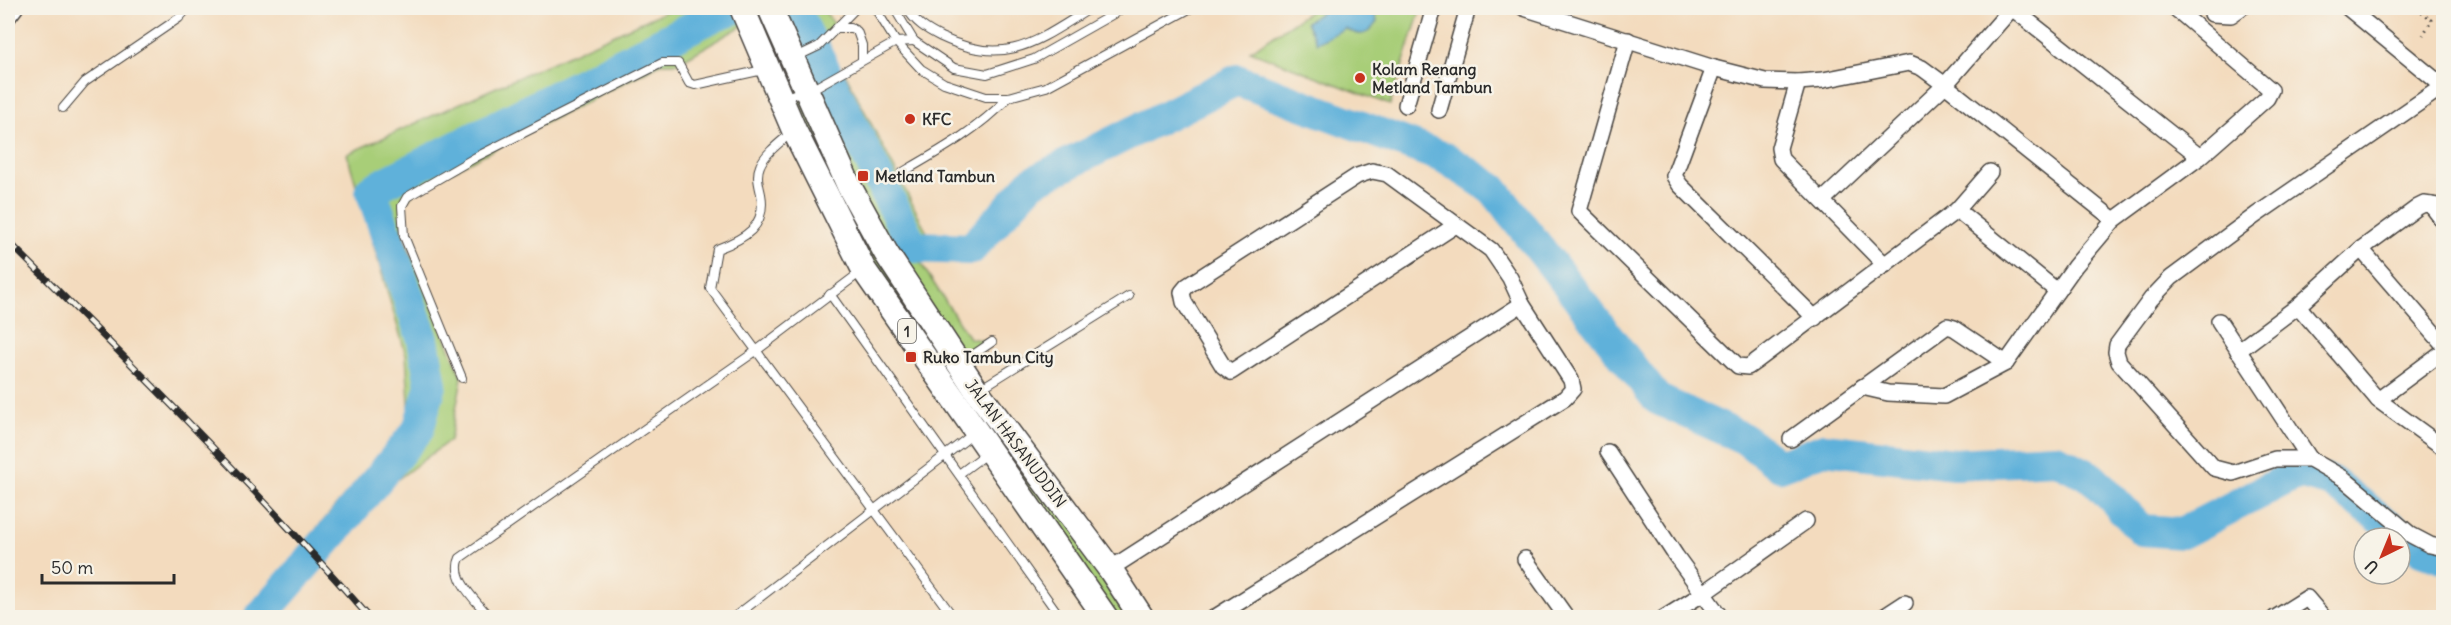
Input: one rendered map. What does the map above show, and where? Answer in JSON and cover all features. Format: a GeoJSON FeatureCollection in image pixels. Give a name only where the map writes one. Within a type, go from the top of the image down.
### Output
{"type":"FeatureCollection","features":[{"type":"Feature","properties":{"kind":"highway","name":"JALAN HASANUDDIN"},"geometry":{"type":"LineString","coordinates":[[745,15],[784,62],[811,88],[849,186],[886,253],[976,391],[1117,564],[1142,618]]}},
{"type":"Feature","properties":{"kind":"highway","name":"JALAN HASANUDDIN"},"geometry":{"type":"LineString","coordinates":[[773,17],[784,62],[782,98],[794,130],[864,270],[984,441],[1095,614]]}},
{"type":"Feature","properties":{"kind":"street"},"geometry":{"type":"LineString","coordinates":[[8,17],[15,8]]}},
{"type":"Feature","properties":{"kind":"street"},"geometry":{"type":"LineString","coordinates":[[1406,105],[1434,8]]}},
{"type":"Feature","properties":{"kind":"street"},"geometry":{"type":"LineString","coordinates":[[1439,110],[1468,8]]}},
{"type":"Feature","properties":{"kind":"street"},"geometry":{"type":"LineString","coordinates":[[1524,8],[1714,68],[1765,81],[1823,80],[1909,63],[1922,68],[2114,220]]}},
{"type":"Feature","properties":{"kind":"street"},"geometry":{"type":"LineString","coordinates":[[1823,200],[1945,86],[2012,8],[2200,157]]}},
{"type":"Feature","properties":{"kind":"street"},"geometry":{"type":"LineString","coordinates":[[1862,387],[1888,393],[1944,396],[2006,363],[2056,291],[2114,220],[2200,157],[2267,98],[2271,90],[2175,8]]}},
{"type":"Feature","properties":{"kind":"street"},"geometry":{"type":"LineString","coordinates":[[2200,27],[2211,11],[2218,16],[2231,15],[2241,8]]}},
{"type":"Feature","properties":{"kind":"street"},"geometry":{"type":"LineString","coordinates":[[2310,459],[2275,459],[2234,472],[2214,468],[2120,362],[2116,352],[2117,345],[2151,299],[2171,278],[2256,215],[2443,87],[2348,8]]}},
{"type":"Feature","properties":{"kind":"street"},"geometry":{"type":"LineString","coordinates":[[1628,40],[1579,205],[1581,215],[1738,366],[1748,367],[1957,210],[1990,172]]}},
{"type":"Feature","properties":{"kind":"street"},"geometry":{"type":"LineString","coordinates":[[1714,68],[1674,176],[1680,185],[1815,318]]}},
{"type":"Feature","properties":{"kind":"street"},"geometry":{"type":"LineString","coordinates":[[1798,82],[1779,153],[1781,159],[1885,265]]}},
{"type":"Feature","properties":{"kind":"street"},"geometry":{"type":"LineString","coordinates":[[1214,618],[1565,398],[1574,389],[1571,380],[1522,304],[1510,278],[1491,250],[1387,174],[1372,171],[1357,176],[1187,286],[1182,292],[1184,302],[1223,366],[1231,372],[1456,225]]}},
{"type":"Feature","properties":{"kind":"street"},"geometry":{"type":"LineString","coordinates":[[2238,351],[2298,306],[2361,249],[2418,207],[2424,204],[2438,206],[2444,222]]}},
{"type":"Feature","properties":{"kind":"street"},"geometry":{"type":"LineString","coordinates":[[1957,210],[2056,291]]}},
{"type":"Feature","properties":{"kind":"street"},"geometry":{"type":"LineString","coordinates":[[2361,249],[2444,345]]}},
{"type":"Feature","properties":{"kind":"street"},"geometry":{"type":"LineString","coordinates":[[1117,564],[1522,304]]}},
{"type":"Feature","properties":{"kind":"street"},"geometry":{"type":"LineString","coordinates":[[2298,306],[2378,400],[2444,448]]}},
{"type":"Feature","properties":{"kind":"street"},"geometry":{"type":"LineString","coordinates":[[2219,321],[2310,459],[2343,478],[2411,535],[2430,545],[2444,548]]}},
{"type":"Feature","properties":{"kind":"street"},"geometry":{"type":"LineString","coordinates":[[1791,439],[1947,326],[1954,328],[2006,363]]}},
{"type":"Feature","properties":{"kind":"street"},"geometry":{"type":"LineString","coordinates":[[2378,400],[2444,351]]}},
{"type":"Feature","properties":{"kind":"street"},"geometry":{"type":"LineString","coordinates":[[1608,452],[1676,556],[1721,618]]}},
{"type":"Feature","properties":{"kind":"street"},"geometry":{"type":"LineString","coordinates":[[1664,618],[1704,593],[1806,521]]}},
{"type":"Feature","properties":{"kind":"street"},"geometry":{"type":"LineString","coordinates":[[1525,559],[1567,618]]}},
{"type":"Feature","properties":{"kind":"street"},"geometry":{"type":"LineString","coordinates":[[2275,618],[2307,598],[2324,618]]}},
{"type":"Feature","properties":{"kind":"street"},"geometry":{"type":"LineString","coordinates":[[1882,618],[1905,603]]}},
{"type":"Feature","properties":{"kind":"lane"},"geometry":{"type":"LineString","coordinates":[[63,108],[85,82],[179,18],[188,8]]}},
{"type":"Feature","properties":{"kind":"lane"},"geometry":{"type":"LineString","coordinates":[[462,378],[404,236],[402,206],[407,197],[476,157],[662,63],[678,63],[689,83],[695,86],[784,62],[819,46],[856,8]]}},
{"type":"Feature","properties":{"kind":"lane"},"geometry":{"type":"LineString","coordinates":[[875,8],[896,42],[921,69],[944,83],[986,97],[1009,97],[1046,87],[1191,8]]}},
{"type":"Feature","properties":{"kind":"lane"},"geometry":{"type":"LineString","coordinates":[[894,8],[914,41],[954,68],[987,74],[1034,59],[1125,8]]}},
{"type":"Feature","properties":{"kind":"lane"},"geometry":{"type":"LineString","coordinates":[[907,8],[924,29],[958,45],[1003,52],[1039,40],[1091,8]]}},
{"type":"Feature","properties":{"kind":"lane"},"geometry":{"type":"LineString","coordinates":[[837,28],[851,28],[857,31],[862,45],[862,60]]}},
{"type":"Feature","properties":{"kind":"lane"},"geometry":{"type":"LineString","coordinates":[[782,98],[832,78],[896,42],[914,41]]}},
{"type":"Feature","properties":{"kind":"lane"},"geometry":{"type":"LineString","coordinates":[[903,172],[971,132],[1009,97]]}},
{"type":"Feature","properties":{"kind":"lane"},"geometry":{"type":"LineString","coordinates":[[794,130],[760,163],[758,178],[763,206],[761,215],[757,224],[745,237],[717,249],[710,288],[954,618]]}},
{"type":"Feature","properties":{"kind":"lane"},"geometry":{"type":"LineString","coordinates":[[490,618],[458,575],[457,564],[460,558],[756,351],[864,270]]}},
{"type":"Feature","properties":{"kind":"lane"},"geometry":{"type":"LineString","coordinates":[[830,294],[1061,618]]}},
{"type":"Feature","properties":{"kind":"lane"},"geometry":{"type":"LineString","coordinates":[[976,391],[1129,296]]}},
{"type":"Feature","properties":{"kind":"lane"},"geometry":{"type":"LineString","coordinates":[[958,365],[992,342]]}},
{"type":"Feature","properties":{"kind":"lane"},"geometry":{"type":"LineString","coordinates":[[733,618],[945,455],[984,441]]}},
{"type":"Feature","properties":{"kind":"lane"},"geometry":{"type":"LineString","coordinates":[[958,474],[984,441]]}},
{"type":"Feature","properties":{"kind":"path"},"geometry":{"type":"LineString","coordinates":[[2417,8],[2432,20],[2423,35]]}},
{"type":"Feature","properties":{"kind":"green space"},"geometry":{"type":"Polygon","coordinates":[[[673,8],[742,8],[747,23],[678,63],[662,63],[415,190],[402,206],[404,236],[462,378],[450,440],[386,488],[320,561],[304,544],[410,417],[406,355],[347,154],[673,8]]]}},
{"type":"Feature","properties":{"kind":"green space"},"geometry":{"type":"Polygon","coordinates":[[[770,8],[822,8],[837,28],[819,46],[791,59],[770,8]]]}},
{"type":"Feature","properties":{"kind":"green space","name":"Kolam Renang Metland Tambun"},"geometry":{"type":"Polygon","coordinates":[[[1315,8],[1421,8],[1390,105],[1250,51],[1315,8]]]}},
{"type":"Feature","properties":{"kind":"green space"},"geometry":{"type":"Polygon","coordinates":[[[844,71],[935,248],[920,262],[969,338],[992,342],[959,365],[1142,617],[1106,617],[864,270],[782,98],[844,71]]]}},
{"type":"Feature","properties":{"kind":"water"},"geometry":{"type":"Polygon","coordinates":[[[1328,8],[1373,8],[1377,21],[1367,33],[1359,34],[1345,28],[1317,43],[1306,22],[1328,8]]]}},
{"type":"Feature","properties":{"kind":"waterway"},"geometry":{"type":"LineString","coordinates":[[259,618],[418,430],[431,385],[423,340],[371,190],[716,15],[736,8]]}},
{"type":"Feature","properties":{"kind":"waterway"},"geometry":{"type":"LineString","coordinates":[[794,8],[913,247],[971,249],[1032,182],[1237,80],[1445,158],[1493,189],[1657,399],[1745,439],[1780,466],[1824,449],[1954,464],[2056,459],[2093,478],[2142,530],[2182,533],[2298,473],[2332,482],[2422,550],[2444,558]]}},
{"type":"Feature","properties":{"kind":"railway"},"geometry":{"type":"LineString","coordinates":[[8,241],[237,473],[370,618]]}},
{"type":"Feature","properties":{"kind":"place","name":"Kolam Renang Metland Tambun"},"geometry":{"type":"Point","coordinates":[1360,78]}},
{"type":"Feature","properties":{"kind":"place","name":"KFC"},"geometry":{"type":"Point","coordinates":[910,119]}},
{"type":"Feature","properties":{"kind":"place","name":"Metland Tambun"},"geometry":{"type":"Point","coordinates":[863,176]}},
{"type":"Feature","properties":{"kind":"place","name":"Ruko Tambun City"},"geometry":{"type":"Point","coordinates":[911,357]}}]}
